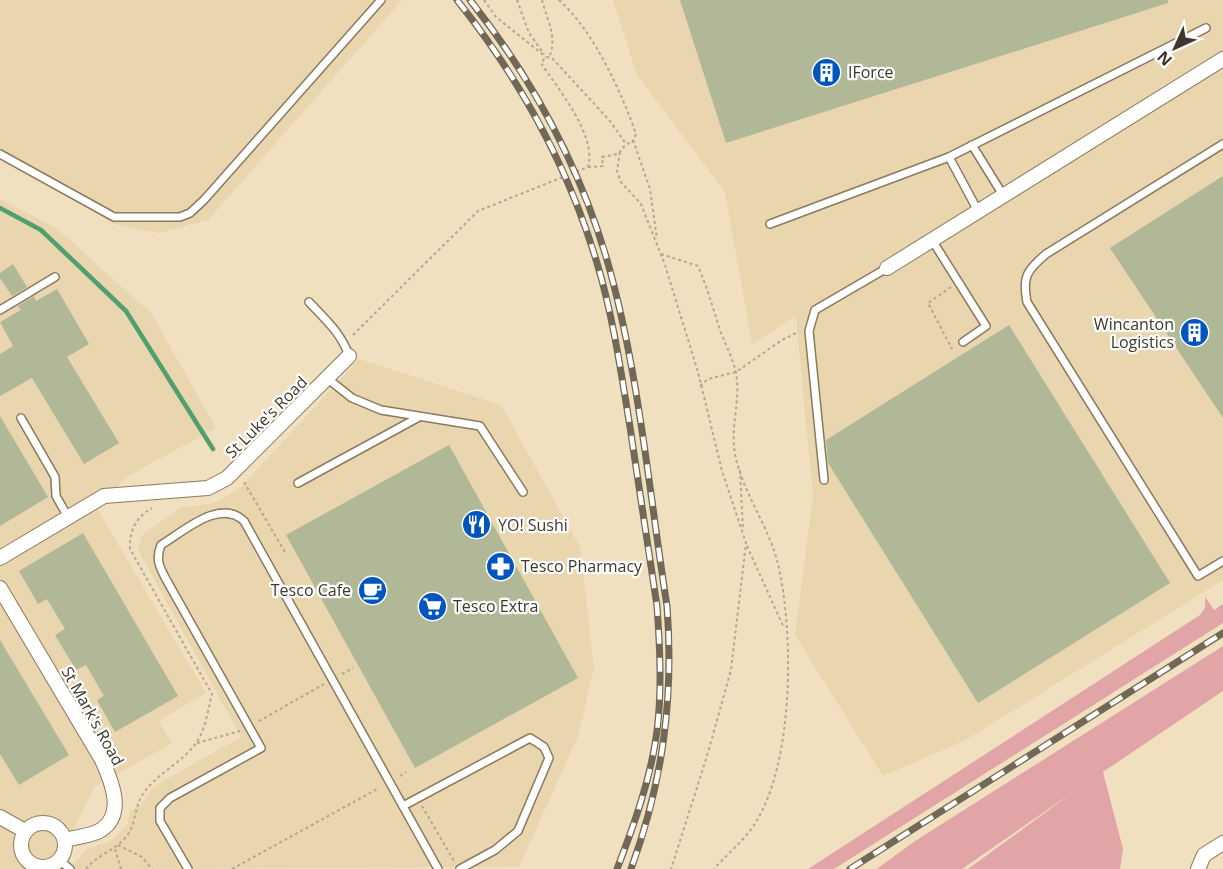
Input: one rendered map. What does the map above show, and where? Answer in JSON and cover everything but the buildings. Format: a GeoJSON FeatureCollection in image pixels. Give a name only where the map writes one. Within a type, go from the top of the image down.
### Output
{"type":"FeatureCollection","features":[{"type":"Feature","properties":{"kind":"street"},"geometry":{"type":"LineString","coordinates":[[887,268],[1223,59]]}},
{"type":"Feature","properties":{"kind":"street","name":"St Luke's Road"},"geometry":{"type":"LineString","coordinates":[[0,558],[104,496],[208,488],[236,472],[349,356]]}},
{"type":"Feature","properties":{"kind":"street","name":"St Mark's Road"},"geometry":{"type":"LineString","coordinates":[[0,588],[102,760],[113,787],[113,814],[102,830],[65,840]]}},
{"type":"Feature","properties":{"kind":"street"},"geometry":{"type":"LineString","coordinates":[[0,817],[25,831]]}},
{"type":"Feature","properties":{"kind":"street"},"geometry":{"type":"LineString","coordinates":[[37,823],[51,824],[57,828],[65,840],[64,865],[28,866],[21,851],[25,831],[37,823]]}},
{"type":"Feature","properties":{"kind":"street"},"geometry":{"type":"LineString","coordinates":[[1198,869],[1204,855],[1223,843]]}},
{"type":"Feature","properties":{"kind":"lane"},"geometry":{"type":"LineString","coordinates":[[0,153],[114,217],[180,217],[190,213],[381,0]]}},
{"type":"Feature","properties":{"kind":"lane"},"geometry":{"type":"LineString","coordinates":[[770,224],[949,157],[1206,28]]}},
{"type":"Feature","properties":{"kind":"lane"},"geometry":{"type":"LineString","coordinates":[[1223,144],[1046,254],[1030,267],[1024,285],[1027,302],[1198,576],[1223,561]]}},
{"type":"Feature","properties":{"kind":"lane"},"geometry":{"type":"LineString","coordinates":[[972,145],[1003,195]]}},
{"type":"Feature","properties":{"kind":"lane"},"geometry":{"type":"LineString","coordinates":[[949,157],[978,211]]}},
{"type":"Feature","properties":{"kind":"lane"},"geometry":{"type":"LineString","coordinates":[[932,240],[986,326],[963,342]]}},
{"type":"Feature","properties":{"kind":"lane"},"geometry":{"type":"LineString","coordinates":[[824,480],[810,327],[815,310],[887,268]]}},
{"type":"Feature","properties":{"kind":"lane"},"geometry":{"type":"LineString","coordinates":[[0,310],[55,277]]}},
{"type":"Feature","properties":{"kind":"lane"},"geometry":{"type":"LineString","coordinates":[[309,302],[337,333],[345,344],[349,356]]}},
{"type":"Feature","properties":{"kind":"lane"},"geometry":{"type":"LineString","coordinates":[[328,379],[352,398],[381,410],[480,426],[523,492]]}},
{"type":"Feature","properties":{"kind":"lane"},"geometry":{"type":"LineString","coordinates":[[298,483],[419,417]]}},
{"type":"Feature","properties":{"kind":"lane"},"geometry":{"type":"LineString","coordinates":[[21,418],[55,477],[56,496],[68,517]]}},
{"type":"Feature","properties":{"kind":"lane"},"geometry":{"type":"LineString","coordinates":[[188,869],[160,821],[160,808],[170,798],[261,748],[158,565],[158,554],[161,545],[214,514],[226,511],[236,514],[244,521],[438,869]]}},
{"type":"Feature","properties":{"kind":"lane"},"geometry":{"type":"LineString","coordinates":[[403,806],[530,738],[544,747],[549,758],[518,831],[495,850],[459,869]]}},
{"type":"Feature","properties":{"kind":"path"},"geometry":{"type":"LineString","coordinates":[[484,0],[496,17],[528,45],[547,57]]}},
{"type":"Feature","properties":{"kind":"path"},"geometry":{"type":"LineString","coordinates":[[517,0],[530,33],[547,57],[610,121],[626,144]]}},
{"type":"Feature","properties":{"kind":"path"},"geometry":{"type":"LineString","coordinates":[[542,0],[554,47],[541,63],[575,115],[586,139],[590,160],[588,167]]}},
{"type":"Feature","properties":{"kind":"path"},"geometry":{"type":"LineString","coordinates":[[478,211],[588,167],[603,166],[602,157],[611,157],[620,152],[626,144],[632,143],[636,134],[601,58],[575,15],[559,0]]}},
{"type":"Feature","properties":{"kind":"path"},"geometry":{"type":"LineString","coordinates":[[633,140],[650,189],[657,245]]}},
{"type":"Feature","properties":{"kind":"path"},"geometry":{"type":"LineString","coordinates":[[620,152],[617,171],[621,182],[641,204],[661,254],[700,386],[722,471],[743,536],[786,630]]}},
{"type":"Feature","properties":{"kind":"path"},"geometry":{"type":"LineString","coordinates":[[661,254],[698,266],[736,372],[737,396],[732,424],[735,456],[778,562],[786,630],[789,667],[784,727],[775,778],[756,822],[714,869]]}},
{"type":"Feature","properties":{"kind":"path"},"geometry":{"type":"LineString","coordinates":[[952,349],[928,303],[958,283]]}},
{"type":"Feature","properties":{"kind":"path"},"geometry":{"type":"LineString","coordinates":[[700,386],[708,379],[736,372],[782,340],[810,327]]}},
{"type":"Feature","properties":{"kind":"path"},"geometry":{"type":"LineString","coordinates":[[740,467],[743,536]]}},
{"type":"Feature","properties":{"kind":"path"},"geometry":{"type":"LineString","coordinates":[[243,480],[286,554]]}},
{"type":"Feature","properties":{"kind":"path"},"geometry":{"type":"LineString","coordinates":[[671,869],[707,756],[731,670],[746,543]]}},
{"type":"Feature","properties":{"kind":"path"},"geometry":{"type":"LineString","coordinates":[[196,743],[248,727],[353,668]]}},
{"type":"Feature","properties":{"kind":"path"},"geometry":{"type":"LineString","coordinates":[[232,869],[406,772]]}},
{"type":"Feature","properties":{"kind":"path"},"geometry":{"type":"LineString","coordinates":[[418,798],[459,869]]}},
{"type":"Feature","properties":{"kind":"path"},"geometry":{"type":"LineString","coordinates":[[118,845],[142,857],[152,869]]}},
{"type":"Feature","properties":{"kind":"path"},"geometry":{"type":"LineString","coordinates":[[115,848],[122,869]]}},
{"type":"Feature","properties":{"kind":"shaded area"},"geometry":{"type":"Polygon","coordinates":[[[0,0],[402,0],[208,220],[159,233],[114,224],[51,181],[0,156],[0,0]]]}},
{"type":"Feature","properties":{"kind":"shaded area"},"geometry":{"type":"Polygon","coordinates":[[[613,0],[1223,0],[1223,580],[964,741],[883,776],[795,635],[813,497],[796,316],[752,344],[725,192],[637,75],[613,0]]]}},
{"type":"Feature","properties":{"kind":"shaded area"},"geometry":{"type":"Polygon","coordinates":[[[0,199],[56,228],[151,313],[216,428],[126,477],[97,509],[206,693],[158,721],[172,743],[94,787],[55,869],[0,869],[0,199]]]}},
{"type":"Feature","properties":{"kind":"shaded area"},"geometry":{"type":"Polygon","coordinates":[[[359,359],[501,405],[580,547],[594,668],[578,736],[519,867],[69,869],[87,849],[111,841],[121,832],[128,823],[130,811],[142,804],[150,791],[160,783],[241,737],[138,550],[142,535],[180,508],[213,503],[239,489],[359,359]]]}},
{"type":"Feature","properties":{"kind":"shaded area"},"geometry":{"type":"Polygon","coordinates":[[[1205,597],[1214,610],[1223,604],[1223,623],[834,869],[808,869],[1200,615],[1205,608],[1205,597]]]}},
{"type":"Feature","properties":{"kind":"shaded area"},"geometry":{"type":"Polygon","coordinates":[[[1223,646],[1223,691],[1103,772],[1123,849],[1120,869],[968,869],[1076,790],[962,869],[877,869],[915,841],[1223,646]]]}},
{"type":"Feature","properties":{"kind":"waterway"},"geometry":{"type":"LineString","coordinates":[[0,208],[41,230],[126,311],[213,449]]}},
{"type":"Feature","properties":{"kind":"railway"},"geometry":{"type":"LineString","coordinates":[[457,0],[521,92],[557,158],[572,192],[597,263],[616,344],[657,606],[660,669],[659,716],[651,766],[636,818],[617,869]]}},
{"type":"Feature","properties":{"kind":"railway"},"geometry":{"type":"LineString","coordinates":[[470,0],[533,91],[551,123],[582,190],[607,260],[635,388],[667,606],[669,674],[664,739],[658,771],[651,804],[631,869]]}},
{"type":"Feature","properties":{"kind":"railway"},"geometry":{"type":"LineString","coordinates":[[850,869],[1223,633]]}},
{"type":"Feature","properties":{"kind":"place","name":"IForce"},"geometry":{"type":"Point","coordinates":[827,72]}},
{"type":"Feature","properties":{"kind":"place","name":"Wincanton Logistics"},"geometry":{"type":"Point","coordinates":[1195,333]}},
{"type":"Feature","properties":{"kind":"place","name":"YO! Sushi"},"geometry":{"type":"Point","coordinates":[477,525]}},
{"type":"Feature","properties":{"kind":"place","name":"Tesco Pharmacy"},"geometry":{"type":"Point","coordinates":[500,566]}},
{"type":"Feature","properties":{"kind":"place","name":"Tesco Cafe"},"geometry":{"type":"Point","coordinates":[372,590]}},
{"type":"Feature","properties":{"kind":"place","name":"Tesco Extra"},"geometry":{"type":"Point","coordinates":[432,606]}}]}
